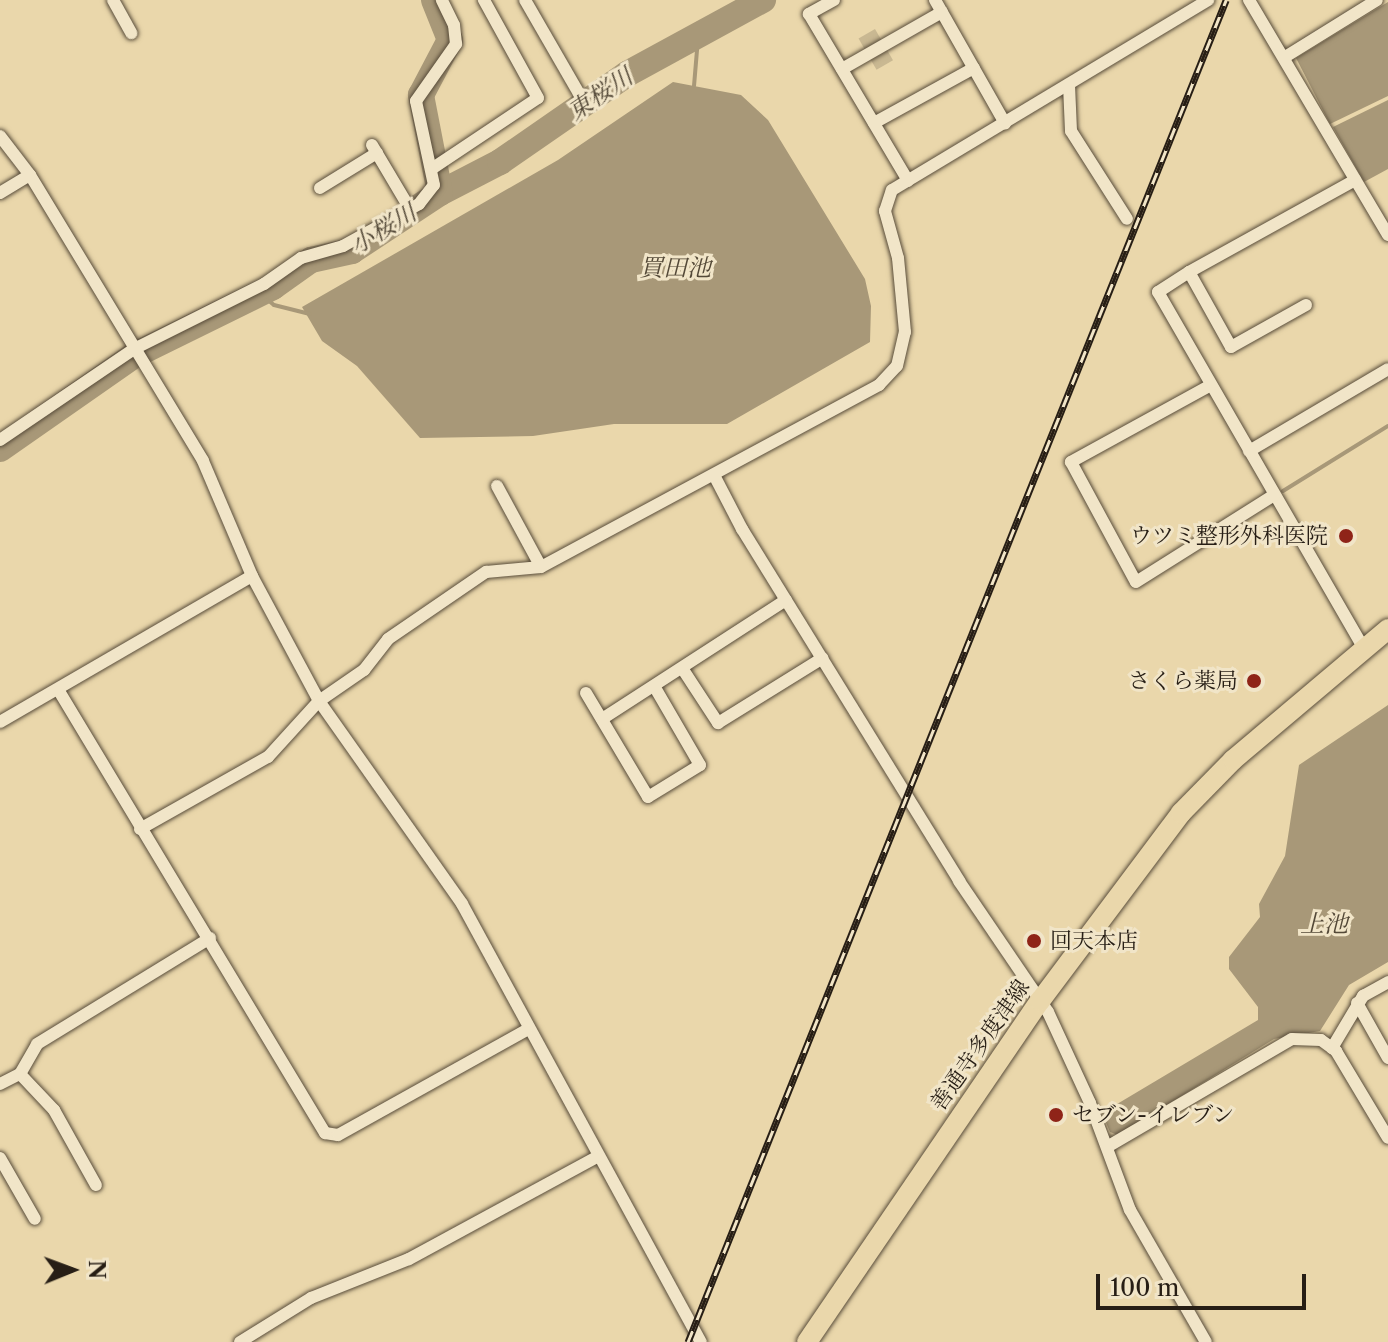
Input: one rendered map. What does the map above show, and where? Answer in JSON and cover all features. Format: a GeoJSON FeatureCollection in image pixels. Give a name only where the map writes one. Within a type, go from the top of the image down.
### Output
{"type":"FeatureCollection","features":[{"type":"Feature","properties":{"kind":"main road","name":"善通寺多度津線"},"geometry":{"type":"LineString","coordinates":[[807,1342],[1040,1001],[1181,813],[1233,760],[1388,629]]}},
{"type":"Feature","properties":{"kind":"street"},"geometry":{"type":"LineString","coordinates":[[113,0],[131,33]]}},
{"type":"Feature","properties":{"kind":"street"},"geometry":{"type":"LineString","coordinates":[[0,440],[134,349],[264,284],[301,258],[343,246],[410,209],[434,185],[436,166],[420,98],[456,44],[454,25],[442,0]]}},
{"type":"Feature","properties":{"kind":"street"},"geometry":{"type":"LineString","coordinates":[[436,166],[538,98],[484,0]]}},
{"type":"Feature","properties":{"kind":"street"},"geometry":{"type":"LineString","coordinates":[[525,0],[581,97]]}},
{"type":"Feature","properties":{"kind":"street"},"geometry":{"type":"LineString","coordinates":[[834,0],[809,14],[908,181]]}},
{"type":"Feature","properties":{"kind":"street"},"geometry":{"type":"LineString","coordinates":[[140,829],[268,757],[319,701],[364,670],[388,639],[440,600],[486,572],[541,567],[879,385],[897,366],[905,306],[885,211],[892,190],[1208,0]]}},
{"type":"Feature","properties":{"kind":"street"},"geometry":{"type":"LineString","coordinates":[[1249,0],[1388,235]]}},
{"type":"Feature","properties":{"kind":"street"},"geometry":{"type":"LineString","coordinates":[[1285,57],[1377,0]]}},
{"type":"Feature","properties":{"kind":"street"},"geometry":{"type":"LineString","coordinates":[[842,69],[938,6],[1005,123]]}},
{"type":"Feature","properties":{"kind":"street"},"geometry":{"type":"LineString","coordinates":[[874,123],[974,68]]}},
{"type":"Feature","properties":{"kind":"street"},"geometry":{"type":"LineString","coordinates":[[1069,85],[1071,131],[1127,219]]}},
{"type":"Feature","properties":{"kind":"street"},"geometry":{"type":"LineString","coordinates":[[0,136],[30,175],[203,461],[252,576],[319,701],[462,904],[527,1030],[701,1342]]}},
{"type":"Feature","properties":{"kind":"street"},"geometry":{"type":"LineString","coordinates":[[320,188],[374,149],[410,209]]}},
{"type":"Feature","properties":{"kind":"street"},"geometry":{"type":"LineString","coordinates":[[0,193],[30,175]]}},
{"type":"Feature","properties":{"kind":"street"},"geometry":{"type":"LineString","coordinates":[[1355,180],[1158,292],[1364,649]]}},
{"type":"Feature","properties":{"kind":"street"},"geometry":{"type":"LineString","coordinates":[[1189,272],[1231,347],[1306,305]]}},
{"type":"Feature","properties":{"kind":"street"},"geometry":{"type":"LineString","coordinates":[[1292,313],[1299,326]]}},
{"type":"Feature","properties":{"kind":"street"},"geometry":{"type":"LineString","coordinates":[[1249,451],[1388,369]]}},
{"type":"Feature","properties":{"kind":"street"},"geometry":{"type":"LineString","coordinates":[[1211,385],[1071,462],[1136,582],[1274,495]]}},
{"type":"Feature","properties":{"kind":"street"},"geometry":{"type":"LineString","coordinates":[[714,475],[786,600],[959,881],[1040,1001],[1107,1147],[1130,1210],[1206,1342]]}},
{"type":"Feature","properties":{"kind":"street"},"geometry":{"type":"LineString","coordinates":[[497,486],[541,567]]}},
{"type":"Feature","properties":{"kind":"street"},"geometry":{"type":"LineString","coordinates":[[501,523],[514,516]]}},
{"type":"Feature","properties":{"kind":"street"},"geometry":{"type":"LineString","coordinates":[[0,722],[59,691],[252,576]]}},
{"type":"Feature","properties":{"kind":"street"},"geometry":{"type":"LineString","coordinates":[[602,719],[786,600]]}},
{"type":"Feature","properties":{"kind":"street"},"geometry":{"type":"LineString","coordinates":[[682,668],[718,723],[823,658]]}},
{"type":"Feature","properties":{"kind":"street"},"geometry":{"type":"LineString","coordinates":[[586,693],[648,797],[700,765],[654,686]]}},
{"type":"Feature","properties":{"kind":"street"},"geometry":{"type":"LineString","coordinates":[[59,691],[325,1133],[338,1135],[527,1030]]}},
{"type":"Feature","properties":{"kind":"street"},"geometry":{"type":"LineString","coordinates":[[0,1084],[20,1074],[37,1044],[210,938]]}},
{"type":"Feature","properties":{"kind":"street"},"geometry":{"type":"LineString","coordinates":[[1332,1048],[1357,1003],[1388,982]]}},
{"type":"Feature","properties":{"kind":"street"},"geometry":{"type":"LineString","coordinates":[[1357,1003],[1388,1058]]}},
{"type":"Feature","properties":{"kind":"street"},"geometry":{"type":"LineString","coordinates":[[1107,1147],[1280,1043],[1307,1039],[1332,1048],[1388,1138]]}},
{"type":"Feature","properties":{"kind":"street"},"geometry":{"type":"LineString","coordinates":[[20,1074],[54,1110],[96,1185]]}},
{"type":"Feature","properties":{"kind":"street"},"geometry":{"type":"LineString","coordinates":[[240,1342],[311,1298],[409,1259],[597,1157]]}},
{"type":"Feature","properties":{"kind":"street"},"geometry":{"type":"LineString","coordinates":[[0,1158],[35,1219]]}},
{"type":"Feature","properties":{"kind":"shaded area"},"geometry":{"type":"Polygon","coordinates":[[[875,29],[893,60],[877,70],[859,38],[875,29]]]}},
{"type":"Feature","properties":{"kind":"water"},"geometry":{"type":"Polygon","coordinates":[[[1388,2],[1388,96],[1330,124],[1296,58],[1388,2]]]}},
{"type":"Feature","properties":{"kind":"water","name":"買田池"},"geometry":{"type":"Polygon","coordinates":[[[673,82],[741,95],[768,120],[865,279],[871,306],[870,342],[727,424],[614,424],[533,436],[420,438],[357,366],[322,341],[302,307],[558,160],[673,82]]]}},
{"type":"Feature","properties":{"kind":"water"},"geometry":{"type":"Polygon","coordinates":[[[1388,100],[1388,169],[1364,182],[1333,127],[1388,100]]]}},
{"type":"Feature","properties":{"kind":"water","name":"上池"},"geometry":{"type":"Polygon","coordinates":[[[1388,705],[1388,962],[1349,985],[1320,1031],[1274,1039],[1118,1135],[1110,1132],[1102,1113],[1258,1020],[1258,1007],[1229,969],[1229,957],[1260,917],[1259,904],[1285,856],[1299,765],[1388,705]]]}},
{"type":"Feature","properties":{"kind":"waterway","name":"小桜川"},"geometry":{"type":"LineString","coordinates":[[141,352],[273,287],[311,260],[352,251],[440,193],[421,95],[450,40],[434,0]]}},
{"type":"Feature","properties":{"kind":"waterway","name":"東桜川"},"geometry":{"type":"LineString","coordinates":[[440,193],[500,162],[627,74],[763,0]]}},
{"type":"Feature","properties":{"kind":"waterway"},"geometry":{"type":"LineString","coordinates":[[694,86],[698,38]]}},
{"type":"Feature","properties":{"kind":"waterway"},"geometry":{"type":"LineString","coordinates":[[260,293],[274,305],[310,314]]}},
{"type":"Feature","properties":{"kind":"waterway","name":"小桜川"},"geometry":{"type":"LineString","coordinates":[[0,449],[132,357]]}},
{"type":"Feature","properties":{"kind":"waterway"},"geometry":{"type":"LineString","coordinates":[[1283,491],[1388,426]]}},
{"type":"Feature","properties":{"kind":"railway"},"geometry":{"type":"LineString","coordinates":[[688,1342],[1226,0]]}},
{"type":"Feature","properties":{"kind":"place","name":"ウツミ整形外科医院"},"geometry":{"type":"Point","coordinates":[1346,536]}},
{"type":"Feature","properties":{"kind":"place","name":"さくら薬局"},"geometry":{"type":"Point","coordinates":[1254,681]}},
{"type":"Feature","properties":{"kind":"place","name":"回天本店"},"geometry":{"type":"Point","coordinates":[1034,941]}},
{"type":"Feature","properties":{"kind":"place","name":"セブン-イレブン"},"geometry":{"type":"Point","coordinates":[1056,1115]}}]}
